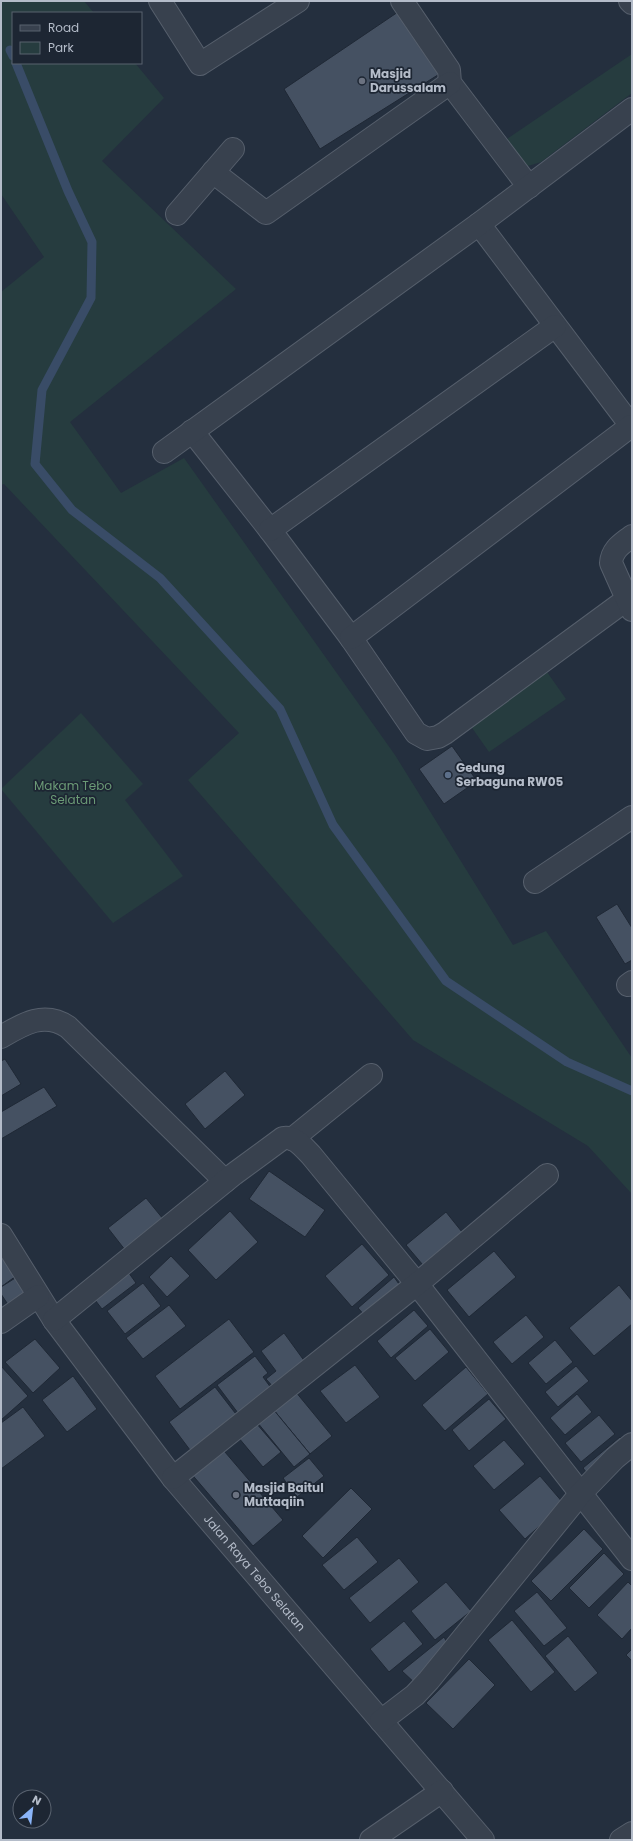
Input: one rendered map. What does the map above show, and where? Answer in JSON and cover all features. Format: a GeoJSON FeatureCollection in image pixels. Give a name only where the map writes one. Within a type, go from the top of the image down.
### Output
{"type":"FeatureCollection","features":[{"type":"Feature","properties":{"kind":"street"},"geometry":{"type":"LineString","coordinates":[[160,1],[200,64],[298,1]]}},
{"type":"Feature","properties":{"kind":"street"},"geometry":{"type":"LineString","coordinates":[[402,1],[449,70],[450,83],[528,187]]}},
{"type":"Feature","properties":{"kind":"street"},"geometry":{"type":"LineString","coordinates":[[213,172],[266,213],[450,83]]}},
{"type":"Feature","properties":{"kind":"street"},"geometry":{"type":"LineString","coordinates":[[164,452],[479,224],[632,109]]}},
{"type":"Feature","properties":{"kind":"street"},"geometry":{"type":"LineString","coordinates":[[177,214],[233,149]]}},
{"type":"Feature","properties":{"kind":"street"},"geometry":{"type":"LineString","coordinates":[[351,638],[632,426],[479,224]]}},
{"type":"Feature","properties":{"kind":"street"},"geometry":{"type":"LineString","coordinates":[[270,530],[555,326]]}},
{"type":"Feature","properties":{"kind":"street"},"geometry":{"type":"LineString","coordinates":[[192,431],[270,530],[351,638],[416,733],[427,739],[433,739],[445,733],[629,605],[611,563],[612,555],[615,550],[632,536]]}},
{"type":"Feature","properties":{"kind":"street"},"geometry":{"type":"LineString","coordinates":[[535,882],[632,817]]}},
{"type":"Feature","properties":{"kind":"street"},"geometry":{"type":"LineString","coordinates":[[1,1037],[36,1020],[49,1018],[59,1021],[68,1027],[225,1181]]}},
{"type":"Feature","properties":{"kind":"street"},"geometry":{"type":"LineString","coordinates":[[292,1139],[371,1075]]}},
{"type":"Feature","properties":{"kind":"street"},"geometry":{"type":"LineString","coordinates":[[54,1320],[225,1181],[283,1138],[292,1139],[299,1143],[311,1155],[417,1284],[632,1559]]}},
{"type":"Feature","properties":{"kind":"street"},"geometry":{"type":"LineString","coordinates":[[173,1478],[417,1284],[547,1175]]}},
{"type":"Feature","properties":{"kind":"street","name":"Jalan Raya Tebo Selatan"},"geometry":{"type":"LineString","coordinates":[[1,1235],[54,1320],[173,1478],[483,1840]]}},
{"type":"Feature","properties":{"kind":"street"},"geometry":{"type":"LineString","coordinates":[[1,1322],[38,1296]]}},
{"type":"Feature","properties":{"kind":"street"},"geometry":{"type":"LineString","coordinates":[[381,1721],[415,1695],[429,1680],[581,1493],[615,1458],[632,1444]]}},
{"type":"Feature","properties":{"kind":"street"},"geometry":{"type":"LineString","coordinates":[[370,1840],[442,1791]]}},
{"type":"Feature","properties":{"kind":"green space"},"geometry":{"type":"Polygon","coordinates":[[[1,1],[84,1],[93,12],[12,12],[12,64],[136,64],[164,98],[102,161],[236,289],[70,422],[121,493],[184,458],[395,755],[513,945],[546,931],[632,1058],[632,1194],[588,1146],[413,1040],[188,780],[239,733],[4,484],[1,485],[1,292],[44,257],[1,194],[1,1]]]}},
{"type":"Feature","properties":{"kind":"green space"},"geometry":{"type":"Polygon","coordinates":[[[632,54],[632,93],[541,162],[528,166],[518,161],[504,141],[632,54]]]}},
{"type":"Feature","properties":{"kind":"green space"},"geometry":{"type":"Polygon","coordinates":[[[547,672],[566,699],[489,752],[470,725],[547,672]]]}},
{"type":"Feature","properties":{"kind":"green space","name":"Makam Tebo Selatan"},"geometry":{"type":"Polygon","coordinates":[[[81,713],[143,784],[125,800],[183,876],[113,923],[1,789],[81,713]]]}},
{"type":"Feature","properties":{"kind":"building","name":"Masjid Darussalam"},"geometry":{"type":"Polygon","coordinates":[[[398,12],[441,73],[320,149],[284,89],[398,12]]]}},
{"type":"Feature","properties":{"kind":"building","name":"Gedung Serbaguna RW05"},"geometry":{"type":"Polygon","coordinates":[[[452,746],[477,781],[444,804],[419,769],[452,746]]]}},
{"type":"Feature","properties":{"kind":"building"},"geometry":{"type":"Polygon","coordinates":[[[617,904],[632,928],[632,960],[625,964],[596,917],[617,904]]]}},
{"type":"Feature","properties":{"kind":"building"},"geometry":{"type":"Polygon","coordinates":[[[5,1059],[21,1084],[1,1096],[1,1061],[5,1059]]]}},
{"type":"Feature","properties":{"kind":"building"},"geometry":{"type":"Polygon","coordinates":[[[225,1071],[245,1095],[205,1129],[185,1104],[225,1071]]]}},
{"type":"Feature","properties":{"kind":"building"},"geometry":{"type":"Polygon","coordinates":[[[44,1087],[57,1106],[1,1139],[1,1112],[44,1087]]]}},
{"type":"Feature","properties":{"kind":"building"},"geometry":{"type":"Polygon","coordinates":[[[269,1171],[325,1210],[305,1237],[249,1199],[269,1171]]]}},
{"type":"Feature","properties":{"kind":"building"},"geometry":{"type":"Polygon","coordinates":[[[146,1198],[168,1225],[129,1255],[108,1228],[146,1198]]]}},
{"type":"Feature","properties":{"kind":"building"},"geometry":{"type":"Polygon","coordinates":[[[230,1211],[258,1242],[216,1280],[188,1250],[230,1211]]]}},
{"type":"Feature","properties":{"kind":"building"},"geometry":{"type":"Polygon","coordinates":[[[446,1212],[466,1237],[428,1271],[406,1245],[446,1212]]]}},
{"type":"Feature","properties":{"kind":"building"},"geometry":{"type":"Polygon","coordinates":[[[362,1244],[389,1275],[352,1307],[325,1276],[362,1244]]]}},
{"type":"Feature","properties":{"kind":"building"},"geometry":{"type":"Polygon","coordinates":[[[1,1251],[16,1276],[1,1287],[1,1251]]]}},
{"type":"Feature","properties":{"kind":"building"},"geometry":{"type":"Polygon","coordinates":[[[494,1251],[516,1277],[469,1317],[447,1290],[494,1251]]]}},
{"type":"Feature","properties":{"kind":"building"},"geometry":{"type":"Polygon","coordinates":[[[171,1256],[190,1276],[167,1297],[149,1277],[171,1256]]]}},
{"type":"Feature","properties":{"kind":"building"},"geometry":{"type":"Polygon","coordinates":[[[126,1269],[136,1283],[102,1309],[92,1296],[126,1269]]]}},
{"type":"Feature","properties":{"kind":"building"},"geometry":{"type":"Polygon","coordinates":[[[20,1275],[35,1297],[13,1312],[1,1294],[1,1287],[20,1275]]]}},
{"type":"Feature","properties":{"kind":"building"},"geometry":{"type":"Polygon","coordinates":[[[394,1277],[401,1287],[367,1318],[358,1308],[394,1277]]]}},
{"type":"Feature","properties":{"kind":"building"},"geometry":{"type":"Polygon","coordinates":[[[143,1283],[161,1306],[125,1334],[107,1311],[143,1283]]]}},
{"type":"Feature","properties":{"kind":"building"},"geometry":{"type":"Polygon","coordinates":[[[619,1285],[632,1301],[632,1324],[594,1356],[569,1328],[619,1285]]]}},
{"type":"Feature","properties":{"kind":"building"},"geometry":{"type":"Polygon","coordinates":[[[169,1305],[186,1326],[143,1359],[126,1338],[169,1305]]]}},
{"type":"Feature","properties":{"kind":"building"},"geometry":{"type":"Polygon","coordinates":[[[414,1310],[428,1326],[391,1358],[377,1341],[414,1310]]]}},
{"type":"Feature","properties":{"kind":"building"},"geometry":{"type":"Polygon","coordinates":[[[526,1315],[544,1337],[512,1364],[493,1342],[526,1315]]]}},
{"type":"Feature","properties":{"kind":"building"},"geometry":{"type":"Polygon","coordinates":[[[229,1319],[254,1352],[180,1409],[155,1376],[229,1319]]]}},
{"type":"Feature","properties":{"kind":"building"},"geometry":{"type":"Polygon","coordinates":[[[430,1329],[449,1352],[415,1381],[395,1358],[430,1329]]]}},
{"type":"Feature","properties":{"kind":"building"},"geometry":{"type":"Polygon","coordinates":[[[284,1333],[308,1366],[276,1390],[266,1379],[276,1371],[261,1351],[284,1333]]]}},
{"type":"Feature","properties":{"kind":"building"},"geometry":{"type":"Polygon","coordinates":[[[35,1339],[60,1368],[33,1393],[5,1362],[35,1339]]]}},
{"type":"Feature","properties":{"kind":"building"},"geometry":{"type":"Polygon","coordinates":[[[555,1340],[573,1362],[546,1384],[528,1363],[555,1340]]]}},
{"type":"Feature","properties":{"kind":"building"},"geometry":{"type":"Polygon","coordinates":[[[255,1356],[268,1373],[263,1377],[274,1392],[241,1417],[217,1385],[255,1356]]]}},
{"type":"Feature","properties":{"kind":"building"},"geometry":{"type":"Polygon","coordinates":[[[355,1365],[380,1397],[346,1423],[320,1391],[355,1365]]]}},
{"type":"Feature","properties":{"kind":"building"},"geometry":{"type":"Polygon","coordinates":[[[1,1366],[28,1396],[1,1420],[1,1366]]]}},
{"type":"Feature","properties":{"kind":"building"},"geometry":{"type":"Polygon","coordinates":[[[576,1366],[589,1381],[558,1407],[545,1392],[576,1366]]]}},
{"type":"Feature","properties":{"kind":"building"},"geometry":{"type":"Polygon","coordinates":[[[466,1367],[488,1394],[445,1431],[422,1405],[466,1367]]]}},
{"type":"Feature","properties":{"kind":"building"},"geometry":{"type":"Polygon","coordinates":[[[73,1376],[97,1409],[67,1432],[42,1400],[73,1376]]]}},
{"type":"Feature","properties":{"kind":"building"},"geometry":{"type":"Polygon","coordinates":[[[215,1387],[239,1418],[193,1454],[169,1422],[215,1387]]]}},
{"type":"Feature","properties":{"kind":"building"},"geometry":{"type":"Polygon","coordinates":[[[295,1391],[332,1436],[310,1454],[273,1409],[295,1391]]]}},
{"type":"Feature","properties":{"kind":"building"},"geometry":{"type":"Polygon","coordinates":[[[577,1394],[592,1412],[565,1435],[550,1418],[577,1394]]]}},
{"type":"Feature","properties":{"kind":"building"},"geometry":{"type":"Polygon","coordinates":[[[489,1399],[506,1419],[469,1451],[452,1430],[489,1399]]]}},
{"type":"Feature","properties":{"kind":"building"},"geometry":{"type":"Polygon","coordinates":[[[23,1407],[45,1436],[1,1469],[1,1423],[23,1407]]]}},
{"type":"Feature","properties":{"kind":"building"},"geometry":{"type":"Polygon","coordinates":[[[273,1409],[310,1454],[294,1467],[257,1422],[273,1409]]]}},
{"type":"Feature","properties":{"kind":"building"},"geometry":{"type":"Polygon","coordinates":[[[599,1415],[615,1434],[581,1462],[565,1443],[599,1415]]]}},
{"type":"Feature","properties":{"kind":"building"},"geometry":{"type":"Polygon","coordinates":[[[256,1423],[281,1452],[263,1467],[238,1437],[256,1423]]]}},
{"type":"Feature","properties":{"kind":"building"},"geometry":{"type":"Polygon","coordinates":[[[620,1437],[625,1446],[590,1477],[583,1468],[620,1437]]]}},
{"type":"Feature","properties":{"kind":"building"},"geometry":{"type":"Polygon","coordinates":[[[504,1440],[525,1464],[494,1490],[473,1466],[504,1440]]]}},
{"type":"Feature","properties":{"kind":"building","name":"Masjid Baitul Muttaqiin"},"geometry":{"type":"Polygon","coordinates":[[[219,1445],[283,1520],[253,1546],[189,1471],[219,1445]]]}},
{"type":"Feature","properties":{"kind":"building"},"geometry":{"type":"Polygon","coordinates":[[[309,1458],[324,1476],[297,1497],[283,1478],[309,1458]]]}},
{"type":"Feature","properties":{"kind":"building"},"geometry":{"type":"Polygon","coordinates":[[[540,1476],[564,1504],[525,1539],[499,1510],[540,1476]]]}},
{"type":"Feature","properties":{"kind":"building"},"geometry":{"type":"Polygon","coordinates":[[[351,1488],[372,1509],[323,1558],[302,1536],[351,1488]]]}},
{"type":"Feature","properties":{"kind":"building"},"geometry":{"type":"Polygon","coordinates":[[[584,1529],[603,1549],[551,1601],[531,1581],[584,1529]]]}},
{"type":"Feature","properties":{"kind":"building"},"geometry":{"type":"Polygon","coordinates":[[[357,1537],[378,1562],[344,1590],[322,1565],[357,1537]]]}},
{"type":"Feature","properties":{"kind":"building"},"geometry":{"type":"Polygon","coordinates":[[[604,1553],[624,1574],[589,1608],[569,1588],[604,1553]]]}},
{"type":"Feature","properties":{"kind":"building"},"geometry":{"type":"Polygon","coordinates":[[[399,1558],[419,1582],[370,1623],[349,1598],[399,1558]]]}},
{"type":"Feature","properties":{"kind":"building"},"geometry":{"type":"Polygon","coordinates":[[[446,1582],[471,1611],[435,1640],[411,1611],[446,1582]]]}},
{"type":"Feature","properties":{"kind":"building"},"geometry":{"type":"Polygon","coordinates":[[[628,1582],[632,1586],[632,1628],[622,1639],[597,1615],[628,1582]]]}},
{"type":"Feature","properties":{"kind":"building"},"geometry":{"type":"Polygon","coordinates":[[[537,1592],[567,1628],[544,1646],[514,1611],[537,1592]]]}},
{"type":"Feature","properties":{"kind":"building"},"geometry":{"type":"Polygon","coordinates":[[[512,1620],[555,1672],[531,1692],[488,1640],[512,1620]]]}},
{"type":"Feature","properties":{"kind":"building"},"geometry":{"type":"Polygon","coordinates":[[[404,1621],[423,1644],[389,1672],[370,1649],[404,1621]]]}},
{"type":"Feature","properties":{"kind":"building"},"geometry":{"type":"Polygon","coordinates":[[[568,1636],[598,1673],[575,1692],[545,1656],[568,1636]]]}},
{"type":"Feature","properties":{"kind":"building"},"geometry":{"type":"Polygon","coordinates":[[[444,1637],[451,1650],[417,1685],[402,1671],[444,1637]]]}},
{"type":"Feature","properties":{"kind":"building"},"geometry":{"type":"Polygon","coordinates":[[[632,1649],[632,1661],[626,1655],[632,1649]]]}},
{"type":"Feature","properties":{"kind":"building"},"geometry":{"type":"Polygon","coordinates":[[[469,1659],[495,1685],[453,1729],[426,1703],[469,1659]]]}},
{"type":"Feature","properties":{"kind":"waterway"},"geometry":{"type":"LineString","coordinates":[[10,50],[12,54]]}},
{"type":"Feature","properties":{"kind":"waterway"},"geometry":{"type":"LineString","coordinates":[[16,64],[68,191],[92,242],[91,298],[42,390],[35,464],[72,510],[160,578],[280,709],[333,825],[446,981],[567,1062],[632,1091]]}},
{"type":"Feature","properties":{"kind":"place","name":"Masjid Darussalam"},"geometry":{"type":"Point","coordinates":[362,81]}},
{"type":"Feature","properties":{"kind":"place","name":"Gedung Serbaguna RW05"},"geometry":{"type":"Point","coordinates":[448,775]}},
{"type":"Feature","properties":{"kind":"place","name":"Masjid Baitul Muttaqiin"},"geometry":{"type":"Point","coordinates":[236,1495]}}]}
